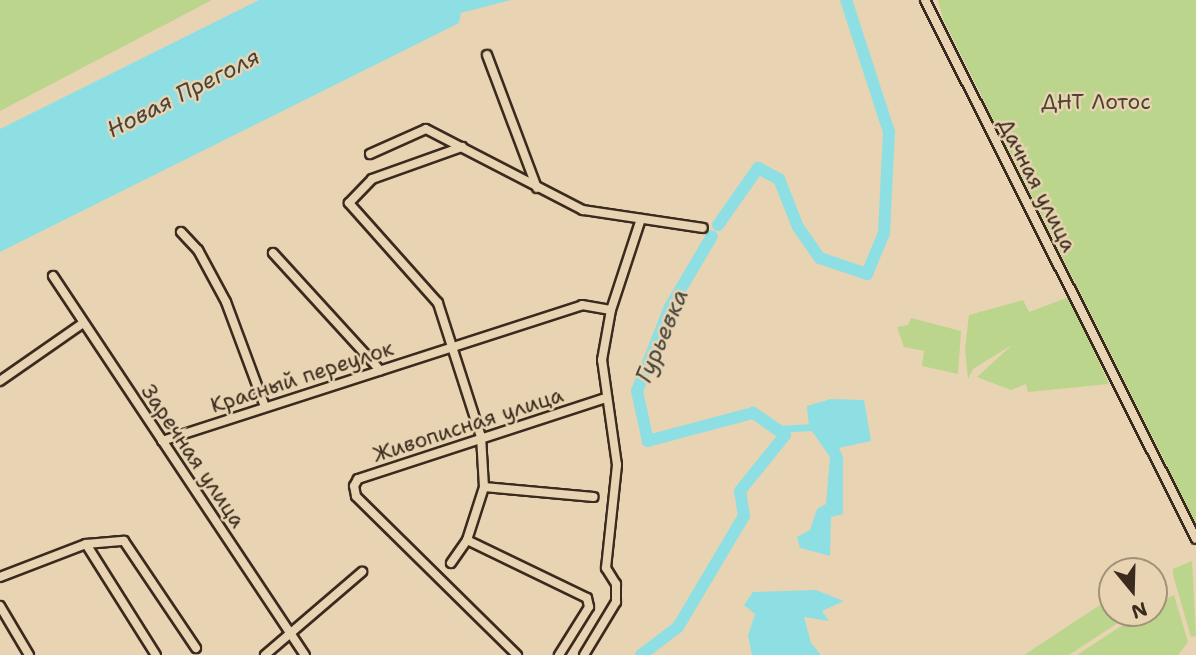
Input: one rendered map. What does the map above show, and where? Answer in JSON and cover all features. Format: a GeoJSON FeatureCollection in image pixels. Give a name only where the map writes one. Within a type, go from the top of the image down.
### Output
{"type":"FeatureCollection","features":[{"type":"Feature","properties":{"kind":"street","name":"Дачная улица"},"geometry":{"type":"LineString","coordinates":[[925,0],[1116,385],[1196,539]]}},
{"type":"Feature","properties":{"kind":"street"},"geometry":{"type":"LineString","coordinates":[[487,55],[537,188]]}},
{"type":"Feature","properties":{"kind":"street"},"geometry":{"type":"LineString","coordinates":[[370,155],[426,129],[583,210],[704,228]]}},
{"type":"Feature","properties":{"kind":"street"},"geometry":{"type":"LineString","coordinates":[[451,563],[467,540],[484,487],[481,437],[438,303],[349,203],[372,178],[462,147]]}},
{"type":"Feature","properties":{"kind":"street"},"geometry":{"type":"LineString","coordinates":[[584,655],[616,602],[616,584],[606,568],[617,465],[602,360],[611,310],[641,219]]}},
{"type":"Feature","properties":{"kind":"street"},"geometry":{"type":"LineString","coordinates":[[181,232],[198,250],[226,302],[265,407]]}},
{"type":"Feature","properties":{"kind":"street"},"geometry":{"type":"LineString","coordinates":[[273,253],[380,370]]}},
{"type":"Feature","properties":{"kind":"street","name":"Заречная улица"},"geometry":{"type":"LineString","coordinates":[[53,276],[305,655]]}},
{"type":"Feature","properties":{"kind":"street","name":"Красный переулок"},"geometry":{"type":"LineString","coordinates":[[162,442],[582,305],[611,310]]}},
{"type":"Feature","properties":{"kind":"street"},"geometry":{"type":"LineString","coordinates":[[0,381],[83,323]]}},
{"type":"Feature","properties":{"kind":"street","name":"Живописная улица"},"geometry":{"type":"LineString","coordinates":[[517,655],[356,496],[354,486],[358,479],[606,398]]}},
{"type":"Feature","properties":{"kind":"street"},"geometry":{"type":"LineString","coordinates":[[484,487],[594,497]]}},
{"type":"Feature","properties":{"kind":"street"},"geometry":{"type":"LineString","coordinates":[[467,540],[582,592],[589,607],[559,655]]}},
{"type":"Feature","properties":{"kind":"street"},"geometry":{"type":"LineString","coordinates":[[0,577],[86,544],[124,541],[196,648]]}},
{"type":"Feature","properties":{"kind":"street"},"geometry":{"type":"LineString","coordinates":[[86,544],[156,655]]}},
{"type":"Feature","properties":{"kind":"street"},"geometry":{"type":"LineString","coordinates":[[265,655],[362,572]]}},
{"type":"Feature","properties":{"kind":"street"},"geometry":{"type":"LineString","coordinates":[[0,606],[29,655]]}},
{"type":"Feature","properties":{"kind":"green space"},"geometry":{"type":"Polygon","coordinates":[[[0,0],[212,0],[0,111],[0,0]]]}},
{"type":"Feature","properties":{"kind":"green space","name":"ДНТ Лотос"},"geometry":{"type":"Polygon","coordinates":[[[938,0],[1196,0],[1196,524],[943,19],[938,0]]]}},
{"type":"Feature","properties":{"kind":"green space"},"geometry":{"type":"Polygon","coordinates":[[[1069,297],[1109,384],[1028,392],[1026,384],[1011,390],[977,377],[1012,345],[973,369],[968,379],[965,349],[969,315],[1023,300],[1029,312],[1069,297]]]}},
{"type":"Feature","properties":{"kind":"green space"},"geometry":{"type":"Polygon","coordinates":[[[911,318],[961,331],[958,374],[922,366],[924,351],[904,347],[897,327],[908,325],[911,318]]]}},
{"type":"Feature","properties":{"kind":"green space"},"geometry":{"type":"Polygon","coordinates":[[[1192,561],[1196,636],[1191,637],[1173,569],[1192,561]]]}},
{"type":"Feature","properties":{"kind":"green space"},"geometry":{"type":"Polygon","coordinates":[[[1174,595],[1188,642],[1178,655],[1077,655],[1120,627],[1168,627],[1168,598],[1174,595]]]}},
{"type":"Feature","properties":{"kind":"green space"},"geometry":{"type":"Polygon","coordinates":[[[1098,606],[1098,627],[1112,627],[1069,655],[1024,655],[1098,606]]]}},
{"type":"Feature","properties":{"kind":"water","name":"Новая Преголя"},"geometry":{"type":"Polygon","coordinates":[[[259,0],[511,0],[461,13],[459,23],[0,252],[0,129],[259,0]]]}},
{"type":"Feature","properties":{"kind":"water"},"geometry":{"type":"Polygon","coordinates":[[[831,399],[864,400],[871,441],[839,448],[843,457],[843,514],[831,517],[830,556],[800,548],[797,537],[810,530],[817,509],[826,504],[830,457],[809,427],[807,406],[831,399]]]}},
{"type":"Feature","properties":{"kind":"water"},"geometry":{"type":"Polygon","coordinates":[[[816,590],[844,601],[822,611],[829,621],[804,617],[811,643],[821,655],[752,655],[748,636],[755,614],[744,605],[753,592],[816,590]]]}},
{"type":"Feature","properties":{"kind":"waterway","name":"Гурьевка"},"geometry":{"type":"LineString","coordinates":[[718,225],[758,168],[779,179],[798,227],[820,258],[867,274],[884,233],[889,132],[846,0]]}},
{"type":"Feature","properties":{"kind":"waterway","name":"Гурьевка"},"geometry":{"type":"LineString","coordinates":[[641,655],[678,627],[744,516],[740,491],[785,435],[753,413],[648,441],[637,391],[670,307],[712,236]]}},
{"type":"Feature","properties":{"kind":"waterway"},"geometry":{"type":"LineString","coordinates":[[776,429],[809,427]]}}]}
